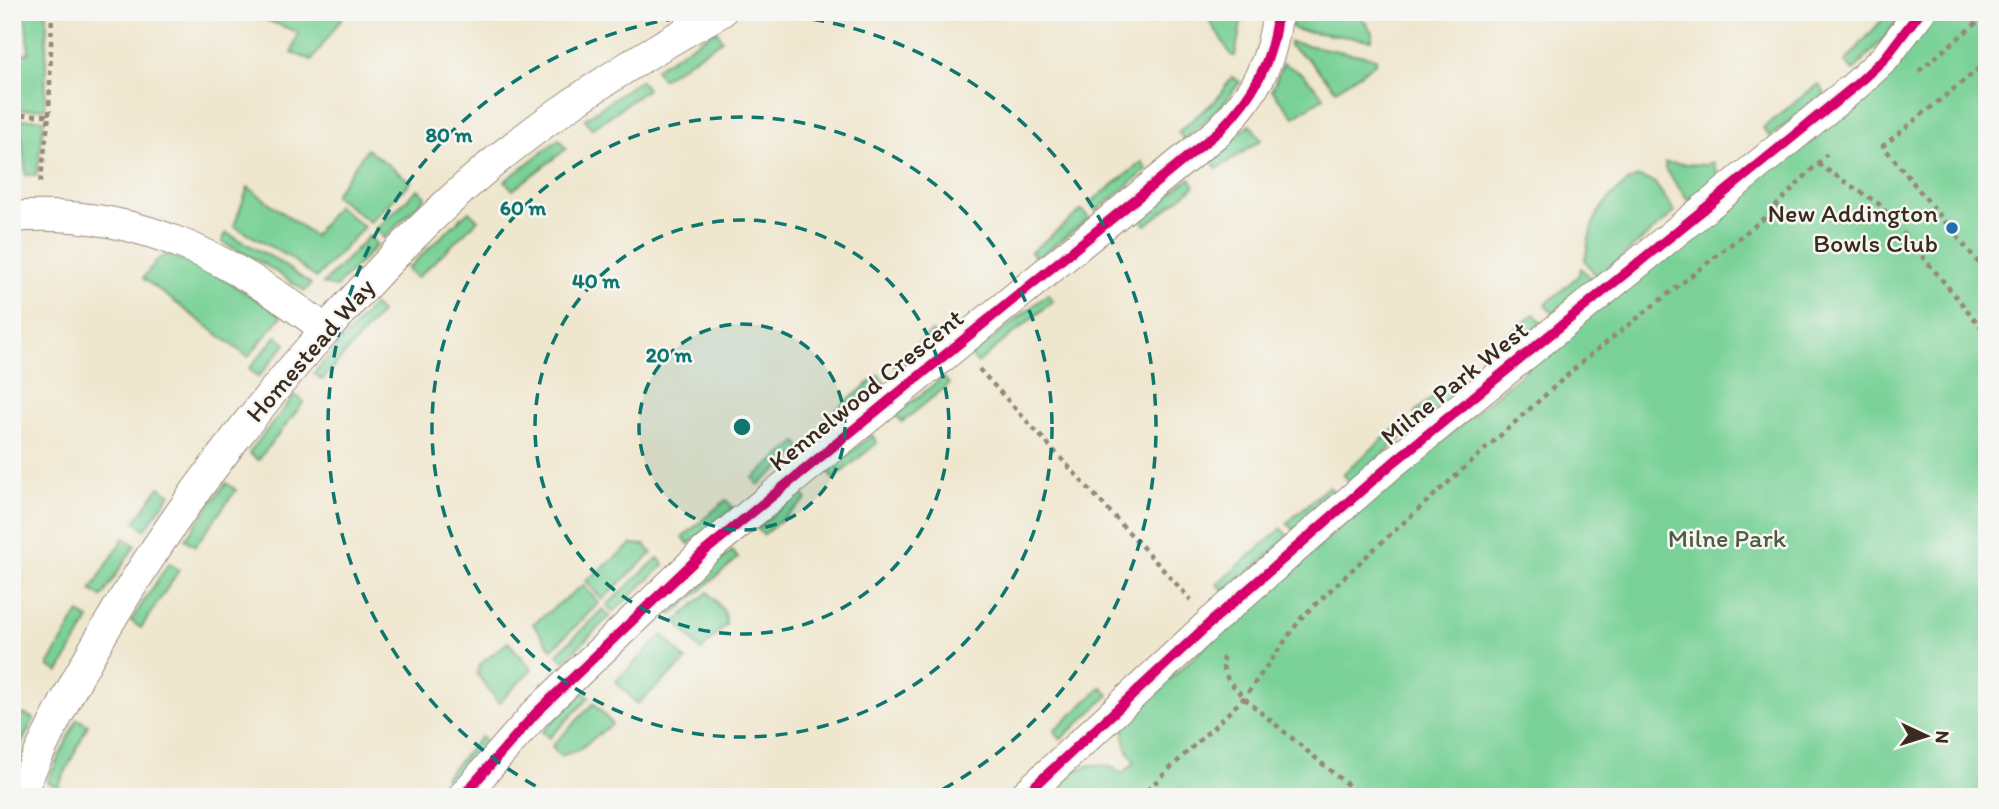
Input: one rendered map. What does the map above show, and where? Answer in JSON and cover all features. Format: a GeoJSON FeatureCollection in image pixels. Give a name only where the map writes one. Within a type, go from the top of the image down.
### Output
{"type":"FeatureCollection","features":[{"type":"Feature","properties":{"kind":"street","name":"Homestead Way"},"geometry":{"type":"LineString","coordinates":[[19,797],[62,702],[128,587],[231,442],[326,330],[397,251],[502,156],[593,89],[721,12]]}},
{"type":"Feature","properties":{"kind":"street","name":"Kennelwood Crescent"},"geometry":{"type":"LineString","coordinates":[[462,797],[536,713],[680,574],[748,514],[1184,161],[1237,112],[1267,65],[1274,41],[1277,12]]}},
{"type":"Feature","properties":{"kind":"street","name":"Milne Park West"},"geometry":{"type":"LineString","coordinates":[[1023,797],[1211,622],[1425,436],[1855,86],[1885,58],[1920,12]]}},
{"type":"Feature","properties":{"kind":"street"},"geometry":{"type":"LineString","coordinates":[[25,216],[103,221],[187,244],[254,278],[326,330]]}},
{"type":"Feature","properties":{"kind":"path"},"geometry":{"type":"LineString","coordinates":[[25,216],[49,115],[52,12]]}},
{"type":"Feature","properties":{"kind":"path"},"geometry":{"type":"LineString","coordinates":[[1913,76],[1987,14]]}},
{"type":"Feature","properties":{"kind":"path"},"geometry":{"type":"LineString","coordinates":[[1987,62],[1883,146],[1987,273]]}},
{"type":"Feature","properties":{"kind":"path"},"geometry":{"type":"LineString","coordinates":[[12,115],[49,115]]}},
{"type":"Feature","properties":{"kind":"path"},"geometry":{"type":"LineString","coordinates":[[1140,797],[1244,698],[1302,617],[1371,552],[1583,361],[1763,219],[1833,148]]}},
{"type":"Feature","properties":{"kind":"path"},"geometry":{"type":"LineString","coordinates":[[1818,164],[1879,204],[1987,334]]}},
{"type":"Feature","properties":{"kind":"path"},"geometry":{"type":"LineString","coordinates":[[957,345],[1230,641],[1230,650],[1221,662],[1223,671],[1244,698],[1362,797]]}},
{"type":"Feature","properties":{"kind":"green space"},"geometry":{"type":"Polygon","coordinates":[[[25,12],[47,12],[45,108],[12,111],[12,55],[29,53],[25,12]]]}},
{"type":"Feature","properties":{"kind":"green space"},"geometry":{"type":"Polygon","coordinates":[[[245,12],[346,12],[312,60],[292,53],[298,32],[245,12]]]}},
{"type":"Feature","properties":{"kind":"green space"},"geometry":{"type":"Polygon","coordinates":[[[1227,12],[1243,12],[1235,56],[1232,56],[1209,20],[1227,12]]]}},
{"type":"Feature","properties":{"kind":"green space"},"geometry":{"type":"Polygon","coordinates":[[[1292,12],[1358,12],[1372,32],[1372,40],[1296,30],[1291,26],[1292,12]]]}},
{"type":"Feature","properties":{"kind":"green space"},"geometry":{"type":"Polygon","coordinates":[[[1889,12],[1902,12],[1887,35],[1853,71],[1845,62],[1889,12]]]}},
{"type":"Feature","properties":{"kind":"green space","name":"Milne Park"},"geometry":{"type":"Polygon","coordinates":[[[1935,12],[1987,12],[1987,797],[1041,797],[1069,774],[1089,766],[1110,767],[1123,773],[1135,762],[1124,739],[1129,715],[1340,527],[1919,36],[1935,12]]]}},
{"type":"Feature","properties":{"kind":"green space"},"geometry":{"type":"Polygon","coordinates":[[[716,30],[722,40],[662,79],[655,69],[716,30]]]}},
{"type":"Feature","properties":{"kind":"green space"},"geometry":{"type":"Polygon","coordinates":[[[1290,42],[1376,58],[1376,63],[1336,90],[1307,58],[1289,46],[1290,42]]]}},
{"type":"Feature","properties":{"kind":"green space"},"geometry":{"type":"Polygon","coordinates":[[[1283,63],[1304,75],[1324,97],[1294,117],[1272,90],[1283,63]]]}},
{"type":"Feature","properties":{"kind":"green space"},"geometry":{"type":"Polygon","coordinates":[[[1232,77],[1240,82],[1223,104],[1184,140],[1178,132],[1216,100],[1232,77]]]}},
{"type":"Feature","properties":{"kind":"green space"},"geometry":{"type":"Polygon","coordinates":[[[640,80],[647,89],[592,129],[585,119],[640,80]]]}},
{"type":"Feature","properties":{"kind":"green space"},"geometry":{"type":"Polygon","coordinates":[[[1818,84],[1825,93],[1770,137],[1763,128],[1818,84]]]}},
{"type":"Feature","properties":{"kind":"green space"},"geometry":{"type":"Polygon","coordinates":[[[44,120],[37,175],[26,175],[21,126],[12,127],[12,121],[44,120]]]}},
{"type":"Feature","properties":{"kind":"green space"},"geometry":{"type":"Polygon","coordinates":[[[1250,124],[1261,140],[1217,169],[1211,160],[1250,124]]]}},
{"type":"Feature","properties":{"kind":"green space"},"geometry":{"type":"Polygon","coordinates":[[[559,139],[566,149],[513,190],[505,181],[559,139]]]}},
{"type":"Feature","properties":{"kind":"green space"},"geometry":{"type":"Polygon","coordinates":[[[367,149],[411,182],[370,222],[334,195],[367,149]]]}},
{"type":"Feature","properties":{"kind":"green space"},"geometry":{"type":"Polygon","coordinates":[[[1142,162],[1147,170],[1096,211],[1090,203],[1142,162]]]}},
{"type":"Feature","properties":{"kind":"green space"},"geometry":{"type":"Polygon","coordinates":[[[1713,162],[1719,178],[1689,201],[1665,169],[1665,163],[1706,165],[1713,162]]]}},
{"type":"Feature","properties":{"kind":"green space"},"geometry":{"type":"Polygon","coordinates":[[[1639,177],[1654,182],[1675,212],[1597,277],[1585,260],[1597,214],[1608,199],[1639,177]]]}},
{"type":"Feature","properties":{"kind":"green space"},"geometry":{"type":"Polygon","coordinates":[[[1190,178],[1195,186],[1146,225],[1139,218],[1190,178]]]}},
{"type":"Feature","properties":{"kind":"green space"},"geometry":{"type":"Polygon","coordinates":[[[248,187],[314,236],[337,206],[364,227],[316,278],[289,257],[234,226],[248,187]]]}},
{"type":"Feature","properties":{"kind":"green space"},"geometry":{"type":"Polygon","coordinates":[[[418,189],[426,197],[384,238],[376,229],[418,189]]]}},
{"type":"Feature","properties":{"kind":"green space"},"geometry":{"type":"Polygon","coordinates":[[[1082,210],[1089,218],[1037,259],[1031,252],[1082,210]]]}},
{"type":"Feature","properties":{"kind":"green space"},"geometry":{"type":"Polygon","coordinates":[[[469,211],[478,220],[417,278],[407,269],[469,211]]]}},
{"type":"Feature","properties":{"kind":"green space"},"geometry":{"type":"Polygon","coordinates":[[[226,233],[273,258],[311,284],[305,291],[264,264],[222,242],[226,233]]]}},
{"type":"Feature","properties":{"kind":"green space"},"geometry":{"type":"Polygon","coordinates":[[[369,236],[377,245],[336,287],[323,284],[369,236]]]}},
{"type":"Feature","properties":{"kind":"green space"},"geometry":{"type":"Polygon","coordinates":[[[167,254],[216,275],[275,310],[281,317],[248,357],[143,278],[157,260],[167,254]]]}},
{"type":"Feature","properties":{"kind":"green space"},"geometry":{"type":"Polygon","coordinates":[[[1581,268],[1593,280],[1553,314],[1545,305],[1578,276],[1581,268]]]}},
{"type":"Feature","properties":{"kind":"green space"},"geometry":{"type":"Polygon","coordinates":[[[1048,294],[1053,301],[977,363],[971,356],[1048,294]]]}},
{"type":"Feature","properties":{"kind":"green space"},"geometry":{"type":"Polygon","coordinates":[[[373,305],[381,313],[322,380],[314,373],[373,305]]]}},
{"type":"Feature","properties":{"kind":"green space"},"geometry":{"type":"Polygon","coordinates":[[[1534,314],[1542,323],[1498,357],[1491,348],[1534,314]]]}},
{"type":"Feature","properties":{"kind":"green space"},"geometry":{"type":"Polygon","coordinates":[[[932,332],[939,340],[899,372],[893,364],[932,332]]]}},
{"type":"Feature","properties":{"kind":"green space"},"geometry":{"type":"Polygon","coordinates":[[[276,336],[286,344],[258,377],[249,369],[276,336]]]}},
{"type":"Feature","properties":{"kind":"green space"},"geometry":{"type":"Polygon","coordinates":[[[879,375],[884,383],[830,427],[824,420],[879,375]]]}},
{"type":"Feature","properties":{"kind":"green space"},"geometry":{"type":"Polygon","coordinates":[[[943,377],[949,384],[902,422],[896,415],[943,377]]]}},
{"type":"Feature","properties":{"kind":"green space"},"geometry":{"type":"Polygon","coordinates":[[[1456,378],[1464,386],[1421,422],[1414,413],[1456,378]]]}},
{"type":"Feature","properties":{"kind":"green space"},"geometry":{"type":"Polygon","coordinates":[[[295,395],[304,402],[258,460],[249,453],[295,395]]]}},
{"type":"Feature","properties":{"kind":"green space"},"geometry":{"type":"Polygon","coordinates":[[[1396,428],[1403,437],[1350,483],[1343,474],[1396,428]]]}},
{"type":"Feature","properties":{"kind":"green space"},"geometry":{"type":"Polygon","coordinates":[[[872,435],[877,443],[833,479],[828,471],[872,435]]]}},
{"type":"Feature","properties":{"kind":"green space"},"geometry":{"type":"Polygon","coordinates":[[[797,442],[803,449],[758,485],[753,478],[797,442]]]}},
{"type":"Feature","properties":{"kind":"green space"},"geometry":{"type":"Polygon","coordinates":[[[226,483],[236,490],[195,546],[185,539],[226,483]]]}},
{"type":"Feature","properties":{"kind":"green space"},"geometry":{"type":"Polygon","coordinates":[[[1329,486],[1336,495],[1295,531],[1287,523],[1329,486]]]}},
{"type":"Feature","properties":{"kind":"green space"},"geometry":{"type":"Polygon","coordinates":[[[159,487],[170,494],[145,529],[135,522],[159,487]]]}},
{"type":"Feature","properties":{"kind":"green space"},"geometry":{"type":"Polygon","coordinates":[[[801,492],[807,499],[763,535],[757,528],[801,492]]]}},
{"type":"Feature","properties":{"kind":"green space"},"geometry":{"type":"Polygon","coordinates":[[[726,500],[733,508],[689,544],[683,537],[726,500]]]}},
{"type":"Feature","properties":{"kind":"green space"},"geometry":{"type":"Polygon","coordinates":[[[1281,529],[1289,537],[1225,592],[1217,584],[1281,529]]]}},
{"type":"Feature","properties":{"kind":"green space"},"geometry":{"type":"Polygon","coordinates":[[[124,538],[135,545],[102,597],[91,590],[124,538]]]}},
{"type":"Feature","properties":{"kind":"green space"},"geometry":{"type":"Polygon","coordinates":[[[632,544],[645,545],[652,553],[602,600],[586,581],[632,544]]]}},
{"type":"Feature","properties":{"kind":"green space"},"geometry":{"type":"Polygon","coordinates":[[[732,551],[738,558],[672,615],[666,608],[732,551]]]}},
{"type":"Feature","properties":{"kind":"green space"},"geometry":{"type":"Polygon","coordinates":[[[658,558],[664,565],[613,612],[607,605],[658,558]]]}},
{"type":"Feature","properties":{"kind":"green space"},"geometry":{"type":"Polygon","coordinates":[[[169,563],[179,570],[141,628],[131,621],[169,563]]]}},
{"type":"Feature","properties":{"kind":"green space"},"geometry":{"type":"Polygon","coordinates":[[[583,585],[599,603],[552,649],[533,624],[583,585]]]}},
{"type":"Feature","properties":{"kind":"green space"},"geometry":{"type":"Polygon","coordinates":[[[708,592],[725,613],[726,625],[701,651],[676,621],[708,592]]]}},
{"type":"Feature","properties":{"kind":"green space"},"geometry":{"type":"Polygon","coordinates":[[[603,609],[610,616],[564,661],[557,654],[603,609]]]}},
{"type":"Feature","properties":{"kind":"green space"},"geometry":{"type":"Polygon","coordinates":[[[78,613],[89,619],[59,672],[48,666],[78,613]]]}},
{"type":"Feature","properties":{"kind":"green space"},"geometry":{"type":"Polygon","coordinates":[[[663,635],[686,661],[637,704],[616,681],[663,635]]]}},
{"type":"Feature","properties":{"kind":"green space"},"geometry":{"type":"Polygon","coordinates":[[[508,642],[532,669],[499,703],[477,674],[480,664],[508,642]]]}},
{"type":"Feature","properties":{"kind":"green space"},"geometry":{"type":"Polygon","coordinates":[[[1102,687],[1109,695],[1061,739],[1054,731],[1102,687]]]}},
{"type":"Feature","properties":{"kind":"green space"},"geometry":{"type":"Polygon","coordinates":[[[583,691],[589,698],[549,738],[542,732],[583,691]]]}},
{"type":"Feature","properties":{"kind":"green space"},"geometry":{"type":"Polygon","coordinates":[[[594,703],[612,724],[578,750],[560,756],[552,746],[594,703]]]}},
{"type":"Feature","properties":{"kind":"green space"},"geometry":{"type":"Polygon","coordinates":[[[24,714],[34,719],[14,758],[12,719],[24,714]]]}},
{"type":"Feature","properties":{"kind":"green space"},"geometry":{"type":"Polygon","coordinates":[[[77,719],[88,725],[58,787],[47,782],[77,719]]]}},
{"type":"Feature","properties":{"kind":"green space"},"geometry":{"type":"Polygon","coordinates":[[[481,737],[488,743],[452,783],[445,777],[481,737]]]}},
{"type":"Feature","properties":{"kind":"cycle path"},"geometry":{"type":"LineString","coordinates":[[462,797],[536,713],[705,551],[1219,131],[1242,105],[1260,77],[1271,46],[1277,12]]}},
{"type":"Feature","properties":{"kind":"cycle path"},"geometry":{"type":"LineString","coordinates":[[1023,797],[1211,622],[1395,461],[1855,86],[1885,58],[1920,12]]}},
{"type":"Feature","properties":{"kind":"place","name":"New Addington Bowls Club"},"geometry":{"type":"Point","coordinates":[1952,228]}}]}
